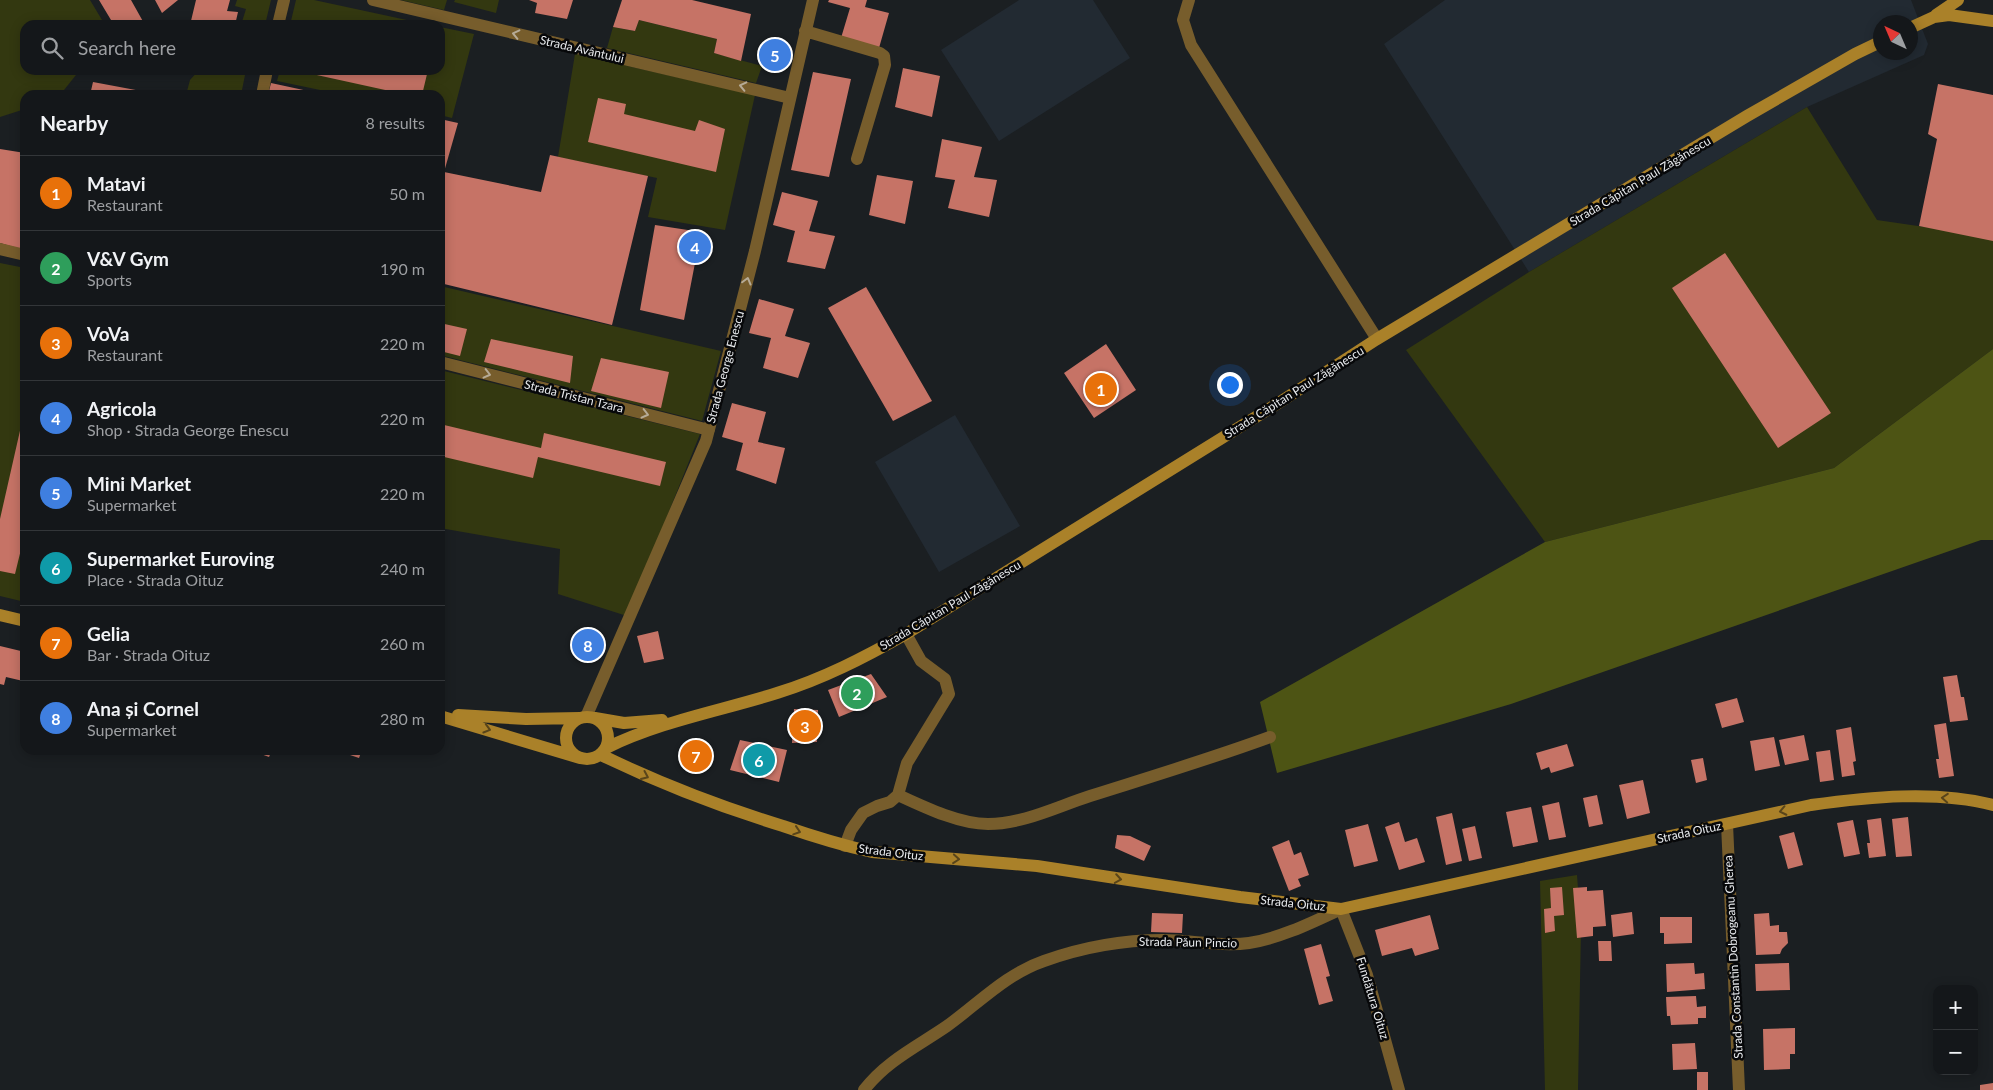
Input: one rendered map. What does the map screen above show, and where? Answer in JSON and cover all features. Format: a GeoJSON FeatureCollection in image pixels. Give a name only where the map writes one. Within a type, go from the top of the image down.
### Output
{"type":"FeatureCollection","features":[{"type":"Feature","properties":{"kind":"main road"},"geometry":{"type":"LineString","coordinates":[[1918,24],[1934,17],[1958,0]]}},
{"type":"Feature","properties":{"kind":"main road"},"geometry":{"type":"LineString","coordinates":[[1934,17],[1949,15],[1993,21]]}},
{"type":"Feature","properties":{"kind":"main road","name":"Strada Căpitan Paul Zăgănescu"},"geometry":{"type":"LineString","coordinates":[[445,716],[580,758],[594,758],[603,751],[636,734],[800,685],[845,667],[906,634],[1280,402],[1377,339],[1747,116],[1873,45]]}},
{"type":"Feature","properties":{"kind":"main road"},"geometry":{"type":"LineString","coordinates":[[0,615],[20,620]]}},
{"type":"Feature","properties":{"kind":"main road","name":"Strada Căpitan Paul Zăgănescu"},"geometry":{"type":"LineString","coordinates":[[445,715],[517,718],[586,717],[624,723],[657,721],[697,715]]}},
{"type":"Feature","properties":{"kind":"main road"},"geometry":{"type":"LineString","coordinates":[[580,758],[570,750],[566,738],[570,726],[586,717],[598,720],[607,730],[608,742],[603,751]]}},
{"type":"Feature","properties":{"kind":"main road","name":"Strada Oituz"},"geometry":{"type":"LineString","coordinates":[[603,751],[649,778],[741,813],[845,846],[872,852],[1037,866],[1240,897],[1341,908],[1811,805],[1874,798],[1944,798],[1993,805]]}},
{"type":"Feature","properties":{"kind":"street"},"geometry":{"type":"LineString","coordinates":[[279,20],[284,0]]}},
{"type":"Feature","properties":{"kind":"street","name":"Strada Avântului"},"geometry":{"type":"LineString","coordinates":[[373,0],[790,98]]}},
{"type":"Feature","properties":{"kind":"street","name":"Strada George Enescu"},"geometry":{"type":"LineString","coordinates":[[586,717],[706,441],[755,251],[813,0]]}},
{"type":"Feature","properties":{"kind":"street"},"geometry":{"type":"LineString","coordinates":[[1189,0],[1183,20],[1191,45],[1377,339]]}},
{"type":"Feature","properties":{"kind":"street"},"geometry":{"type":"LineString","coordinates":[[805,31],[880,53],[884,56],[885,65],[857,159]]}},
{"type":"Feature","properties":{"kind":"street"},"geometry":{"type":"LineString","coordinates":[[263,90],[267,75]]}},
{"type":"Feature","properties":{"kind":"street"},"geometry":{"type":"LineString","coordinates":[[0,249],[20,255]]}},
{"type":"Feature","properties":{"kind":"street","name":"Strada Tristan Tzara"},"geometry":{"type":"LineString","coordinates":[[445,363],[709,430]]}},
{"type":"Feature","properties":{"kind":"street"},"geometry":{"type":"LineString","coordinates":[[845,846],[851,830],[863,813],[890,802],[898,796],[907,763],[949,694],[945,679],[921,661],[906,634]]}},
{"type":"Feature","properties":{"kind":"street"},"geometry":{"type":"LineString","coordinates":[[898,796],[958,819],[986,824],[1017,821],[1106,791],[1194,765],[1270,737]]}},
{"type":"Feature","properties":{"kind":"street","name":"Strada Constantin Dobrogeanu Gherea"},"geometry":{"type":"LineString","coordinates":[[1727,824],[1739,1090]]}},
{"type":"Feature","properties":{"kind":"street","name":"Strada Păun Pincio"},"geometry":{"type":"LineString","coordinates":[[864,1090],[894,1060],[956,1019],[1017,972],[1043,961],[1079,950],[1120,942],[1171,941],[1226,945],[1251,943],[1308,924],[1341,908]]}},
{"type":"Feature","properties":{"kind":"street","name":"Fundătura Oituz"},"geometry":{"type":"LineString","coordinates":[[1341,908],[1367,975],[1399,1090]]}},
{"type":"Feature","properties":{"kind":"shaded area"},"geometry":{"type":"Polygon","coordinates":[[[1019,0],[1093,0],[1130,58],[999,141],[941,50],[1019,0]]]}},
{"type":"Feature","properties":{"kind":"shaded area"},"geometry":{"type":"Polygon","coordinates":[[[1445,0],[1911,0],[1917,15],[1873,15],[1873,60],[1913,60],[1807,107],[1529,272],[1384,44],[1445,0]]]}},
{"type":"Feature","properties":{"kind":"shaded area"},"geometry":{"type":"Polygon","coordinates":[[[1918,18],[1928,44],[1924,55],[1918,58],[1918,18]]]}},
{"type":"Feature","properties":{"kind":"shaded area"},"geometry":{"type":"Polygon","coordinates":[[[955,415],[1020,526],[939,572],[875,462],[955,415]]]}},
{"type":"Feature","properties":{"kind":"green space"},"geometry":{"type":"Polygon","coordinates":[[[0,0],[90,0],[102,20],[20,20],[20,75],[76,75],[64,90],[20,90],[20,111],[0,117],[0,0]]]}},
{"type":"Feature","properties":{"kind":"green space"},"geometry":{"type":"Polygon","coordinates":[[[237,0],[271,0],[266,20],[243,20],[246,9],[235,6],[237,0]]]}},
{"type":"Feature","properties":{"kind":"green space"},"geometry":{"type":"Polygon","coordinates":[[[296,0],[314,0],[407,20],[291,20],[296,0]]]}},
{"type":"Feature","properties":{"kind":"green space"},"geometry":{"type":"Polygon","coordinates":[[[401,0],[447,0],[444,10],[401,0]]]}},
{"type":"Feature","properties":{"kind":"green space"},"geometry":{"type":"Polygon","coordinates":[[[455,0],[499,0],[496,13],[454,2],[455,0]]]}},
{"type":"Feature","properties":{"kind":"green space"},"geometry":{"type":"Polygon","coordinates":[[[639,20],[717,39],[714,53],[762,66],[756,83],[607,48],[613,27],[635,31],[639,20]]]}},
{"type":"Feature","properties":{"kind":"green space"},"geometry":{"type":"Polygon","coordinates":[[[445,28],[474,34],[452,118],[445,116],[445,90],[320,90],[277,81],[279,75],[445,75],[445,28]]]}},
{"type":"Feature","properties":{"kind":"green space"},"geometry":{"type":"Polygon","coordinates":[[[575,54],[755,95],[725,230],[648,217],[657,178],[558,157],[575,54]]]}},
{"type":"Feature","properties":{"kind":"green space"},"geometry":{"type":"Polygon","coordinates":[[[194,75],[245,75],[242,90],[187,90],[190,80],[194,75]]]}},
{"type":"Feature","properties":{"kind":"green space"},"geometry":{"type":"Polygon","coordinates":[[[1807,107],[1877,220],[1993,237],[1993,349],[1834,468],[1545,542],[1406,350],[1529,272],[1807,107]]]}},
{"type":"Feature","properties":{"kind":"green space"},"geometry":{"type":"Polygon","coordinates":[[[0,263],[20,267],[20,601],[0,596],[0,263]]]}},
{"type":"Feature","properties":{"kind":"green space"},"geometry":{"type":"Polygon","coordinates":[[[445,287],[721,351],[702,421],[445,356],[445,287]]]}},
{"type":"Feature","properties":{"kind":"green space"},"geometry":{"type":"Polygon","coordinates":[[[1993,349],[1993,540],[1981,540],[1511,704],[1277,773],[1260,702],[1545,542],[1834,468],[1993,349]]]}},
{"type":"Feature","properties":{"kind":"green space"},"geometry":{"type":"Polygon","coordinates":[[[445,371],[700,434],[627,616],[558,594],[560,549],[445,529],[445,371]]]}},
{"type":"Feature","properties":{"kind":"green space"},"geometry":{"type":"Polygon","coordinates":[[[1577,875],[1581,928],[1578,1090],[1545,1090],[1540,881],[1577,875]]]}},
{"type":"Feature","properties":{"kind":"building"},"geometry":{"type":"Polygon","coordinates":[[[99,0],[131,0],[142,20],[111,20],[99,0]]]}},
{"type":"Feature","properties":{"kind":"building"},"geometry":{"type":"Polygon","coordinates":[[[155,0],[178,0],[162,13],[155,0]]]}},
{"type":"Feature","properties":{"kind":"building"},"geometry":{"type":"Polygon","coordinates":[[[196,0],[230,0],[227,11],[238,12],[236,20],[191,20],[196,0]]]}},
{"type":"Feature","properties":{"kind":"building"},"geometry":{"type":"Polygon","coordinates":[[[529,0],[573,0],[567,19],[535,13],[537,3],[529,0]]]}},
{"type":"Feature","properties":{"kind":"building"},"geometry":{"type":"Polygon","coordinates":[[[622,0],[692,0],[751,14],[741,61],[714,53],[717,39],[639,20],[635,31],[613,27],[622,0]]]}},
{"type":"Feature","properties":{"kind":"building"},"geometry":{"type":"Polygon","coordinates":[[[829,0],[867,0],[865,7],[889,13],[879,48],[841,38],[850,8],[828,2],[829,0]]]}},
{"type":"Feature","properties":{"kind":"building"},"geometry":{"type":"Polygon","coordinates":[[[768,40],[788,44],[783,70],[762,66],[768,40]]]}},
{"type":"Feature","properties":{"kind":"building"},"geometry":{"type":"Polygon","coordinates":[[[903,68],[940,76],[932,117],[895,107],[903,68]]]}},
{"type":"Feature","properties":{"kind":"building"},"geometry":{"type":"Polygon","coordinates":[[[813,72],[851,79],[829,177],[791,170],[813,72]]]}},
{"type":"Feature","properties":{"kind":"building"},"geometry":{"type":"Polygon","coordinates":[[[317,75],[427,75],[423,90],[385,90],[317,75]]]}},
{"type":"Feature","properties":{"kind":"building"},"geometry":{"type":"Polygon","coordinates":[[[93,82],[136,90],[91,90],[93,82]]]}},
{"type":"Feature","properties":{"kind":"building"},"geometry":{"type":"Polygon","coordinates":[[[271,83],[303,90],[269,90],[271,83]]]}},
{"type":"Feature","properties":{"kind":"building"},"geometry":{"type":"Polygon","coordinates":[[[1938,84],[1993,95],[1993,241],[1919,226],[1937,139],[1928,134],[1938,84]]]}},
{"type":"Feature","properties":{"kind":"building"},"geometry":{"type":"Polygon","coordinates":[[[598,98],[626,104],[624,114],[695,131],[699,120],[725,129],[716,172],[588,142],[598,98]]]}},
{"type":"Feature","properties":{"kind":"building"},"geometry":{"type":"Polygon","coordinates":[[[445,120],[458,123],[445,168],[445,120]]]}},
{"type":"Feature","properties":{"kind":"building"},"geometry":{"type":"Polygon","coordinates":[[[942,139],[982,147],[974,177],[997,180],[989,217],[948,208],[955,180],[935,177],[942,139]]]}},
{"type":"Feature","properties":{"kind":"building"},"geometry":{"type":"Polygon","coordinates":[[[0,149],[20,152],[20,249],[0,243],[0,149]]]}},
{"type":"Feature","properties":{"kind":"building"},"geometry":{"type":"Polygon","coordinates":[[[550,155],[648,176],[612,325],[445,284],[445,172],[541,192],[550,155]]]}},
{"type":"Feature","properties":{"kind":"building"},"geometry":{"type":"Polygon","coordinates":[[[877,175],[913,181],[905,224],[869,215],[877,175]]]}},
{"type":"Feature","properties":{"kind":"building"},"geometry":{"type":"Polygon","coordinates":[[[782,192],[818,201],[809,231],[835,236],[825,269],[787,262],[795,231],[773,225],[782,192]]]}},
{"type":"Feature","properties":{"kind":"building"},"geometry":{"type":"Polygon","coordinates":[[[655,225],[701,232],[684,320],[640,310],[655,225]]]}},
{"type":"Feature","properties":{"kind":"building"},"geometry":{"type":"Polygon","coordinates":[[[1725,253],[1831,413],[1778,448],[1672,288],[1725,253]]]}},
{"type":"Feature","properties":{"kind":"building"},"geometry":{"type":"Polygon","coordinates":[[[866,287],[932,401],[893,421],[828,308],[866,287]]]}},
{"type":"Feature","properties":{"kind":"building"},"geometry":{"type":"Polygon","coordinates":[[[759,299],[794,309],[785,336],[810,343],[798,378],[763,368],[771,338],[749,333],[759,299]]]}},
{"type":"Feature","properties":{"kind":"building"},"geometry":{"type":"Polygon","coordinates":[[[445,324],[467,329],[460,356],[445,352],[445,324]]]}},
{"type":"Feature","properties":{"kind":"building"},"geometry":{"type":"Polygon","coordinates":[[[491,339],[573,356],[570,383],[484,362],[491,339]]]}},
{"type":"Feature","properties":{"kind":"building"},"geometry":{"type":"Polygon","coordinates":[[[1106,344],[1136,390],[1094,418],[1064,373],[1106,344]]]}},
{"type":"Feature","properties":{"kind":"building"},"geometry":{"type":"Polygon","coordinates":[[[601,358],[669,372],[661,408],[591,391],[601,358]]]}},
{"type":"Feature","properties":{"kind":"building"},"geometry":{"type":"Polygon","coordinates":[[[732,403],[766,412],[758,442],[785,448],[776,484],[736,470],[743,443],[722,437],[732,403]]]}},
{"type":"Feature","properties":{"kind":"building"},"geometry":{"type":"Polygon","coordinates":[[[445,425],[541,448],[544,433],[666,462],[660,486],[538,457],[533,478],[445,457],[445,425]]]}},
{"type":"Feature","properties":{"kind":"building"},"geometry":{"type":"Polygon","coordinates":[[[20,431],[20,554],[15,574],[0,571],[0,519],[20,431]]]}},
{"type":"Feature","properties":{"kind":"building"},"geometry":{"type":"Polygon","coordinates":[[[658,631],[664,659],[644,663],[637,636],[658,631]]]}},
{"type":"Feature","properties":{"kind":"building"},"geometry":{"type":"Polygon","coordinates":[[[0,646],[20,651],[20,680],[6,677],[4,685],[0,684],[0,646]]]}},
{"type":"Feature","properties":{"kind":"building"},"geometry":{"type":"Polygon","coordinates":[[[871,674],[887,697],[839,717],[828,690],[871,674]]]}},
{"type":"Feature","properties":{"kind":"building"},"geometry":{"type":"Polygon","coordinates":[[[1957,675],[1961,697],[1964,697],[1968,720],[1950,722],[1943,677],[1957,675]]]}},
{"type":"Feature","properties":{"kind":"building"},"geometry":{"type":"Polygon","coordinates":[[[1737,698],[1744,722],[1722,728],[1715,704],[1737,698]]]}},
{"type":"Feature","properties":{"kind":"building"},"geometry":{"type":"Polygon","coordinates":[[[794,709],[818,710],[817,742],[792,743],[794,709]]]}},
{"type":"Feature","properties":{"kind":"building"},"geometry":{"type":"Polygon","coordinates":[[[1946,723],[1954,776],[1939,778],[1936,759],[1939,759],[1934,725],[1946,723]]]}},
{"type":"Feature","properties":{"kind":"building"},"geometry":{"type":"Polygon","coordinates":[[[1851,727],[1856,761],[1853,762],[1855,775],[1842,777],[1836,730],[1851,727]]]}},
{"type":"Feature","properties":{"kind":"building"},"geometry":{"type":"Polygon","coordinates":[[[1804,735],[1809,760],[1785,765],[1779,740],[1804,735]]]}},
{"type":"Feature","properties":{"kind":"building"},"geometry":{"type":"Polygon","coordinates":[[[1774,737],[1780,766],[1755,771],[1750,741],[1774,737]]]}},
{"type":"Feature","properties":{"kind":"building"},"geometry":{"type":"Polygon","coordinates":[[[740,740],[787,750],[779,782],[730,770],[740,740]]]}},
{"type":"Feature","properties":{"kind":"building"},"geometry":{"type":"Polygon","coordinates":[[[1567,744],[1574,766],[1551,773],[1549,767],[1541,770],[1536,753],[1567,744]]]}},
{"type":"Feature","properties":{"kind":"building"},"geometry":{"type":"Polygon","coordinates":[[[1830,750],[1834,780],[1820,782],[1816,752],[1830,750]]]}},
{"type":"Feature","properties":{"kind":"building"},"geometry":{"type":"Polygon","coordinates":[[[1703,758],[1707,780],[1696,783],[1691,760],[1703,758]]]}},
{"type":"Feature","properties":{"kind":"building"},"geometry":{"type":"Polygon","coordinates":[[[1643,780],[1650,813],[1627,819],[1619,785],[1643,780]]]}},
{"type":"Feature","properties":{"kind":"building"},"geometry":{"type":"Polygon","coordinates":[[[1597,795],[1603,824],[1589,827],[1583,798],[1597,795]]]}},
{"type":"Feature","properties":{"kind":"building"},"geometry":{"type":"Polygon","coordinates":[[[1559,802],[1566,837],[1549,840],[1542,806],[1559,802]]]}},
{"type":"Feature","properties":{"kind":"building"},"geometry":{"type":"Polygon","coordinates":[[[1531,807],[1538,842],[1513,847],[1506,812],[1531,807]]]}},
{"type":"Feature","properties":{"kind":"building"},"geometry":{"type":"Polygon","coordinates":[[[1452,813],[1462,861],[1446,865],[1436,817],[1452,813]]]}},
{"type":"Feature","properties":{"kind":"building"},"geometry":{"type":"Polygon","coordinates":[[[1908,817],[1912,856],[1896,857],[1892,819],[1908,817]]]}},
{"type":"Feature","properties":{"kind":"building"},"geometry":{"type":"Polygon","coordinates":[[[1881,818],[1886,856],[1869,858],[1867,843],[1870,843],[1867,820],[1881,818]]]}},
{"type":"Feature","properties":{"kind":"building"},"geometry":{"type":"Polygon","coordinates":[[[1853,820],[1860,854],[1844,857],[1837,823],[1853,820]]]}},
{"type":"Feature","properties":{"kind":"building"},"geometry":{"type":"Polygon","coordinates":[[[1399,822],[1405,842],[1417,838],[1425,862],[1399,870],[1385,827],[1399,822]]]}},
{"type":"Feature","properties":{"kind":"building"},"geometry":{"type":"Polygon","coordinates":[[[1368,824],[1378,861],[1354,867],[1345,830],[1368,824]]]}},
{"type":"Feature","properties":{"kind":"building"},"geometry":{"type":"Polygon","coordinates":[[[1475,826],[1482,858],[1469,861],[1462,829],[1475,826]]]}},
{"type":"Feature","properties":{"kind":"building"},"geometry":{"type":"Polygon","coordinates":[[[1794,832],[1803,865],[1788,869],[1779,836],[1794,832]]]}},
{"type":"Feature","properties":{"kind":"building"},"geometry":{"type":"Polygon","coordinates":[[[1117,835],[1130,836],[1151,846],[1144,861],[1115,848],[1117,835]]]}},
{"type":"Feature","properties":{"kind":"building"},"geometry":{"type":"Polygon","coordinates":[[[1289,840],[1294,855],[1301,852],[1309,875],[1298,879],[1301,886],[1289,891],[1272,847],[1289,840]]]}},
{"type":"Feature","properties":{"kind":"building"},"geometry":{"type":"Polygon","coordinates":[[[1562,887],[1564,915],[1554,916],[1555,931],[1545,933],[1544,909],[1551,908],[1550,888],[1562,887]]]}},
{"type":"Feature","properties":{"kind":"building"},"geometry":{"type":"Polygon","coordinates":[[[1587,887],[1587,891],[1603,890],[1606,926],[1593,927],[1593,936],[1577,938],[1573,888],[1587,887]]]}},
{"type":"Feature","properties":{"kind":"building"},"geometry":{"type":"Polygon","coordinates":[[[1632,912],[1634,934],[1613,937],[1611,915],[1632,912]]]}},
{"type":"Feature","properties":{"kind":"building"},"geometry":{"type":"Polygon","coordinates":[[[1152,913],[1183,914],[1182,933],[1151,932],[1152,913]]]}},
{"type":"Feature","properties":{"kind":"building"},"geometry":{"type":"Polygon","coordinates":[[[1769,913],[1770,926],[1779,925],[1779,932],[1787,932],[1788,943],[1780,954],[1756,955],[1754,914],[1769,913]]]}},
{"type":"Feature","properties":{"kind":"building"},"geometry":{"type":"Polygon","coordinates":[[[1430,915],[1439,949],[1415,956],[1412,948],[1382,956],[1375,930],[1430,915]]]}},
{"type":"Feature","properties":{"kind":"building"},"geometry":{"type":"Polygon","coordinates":[[[1660,917],[1692,917],[1692,943],[1664,944],[1664,933],[1660,933],[1660,917]]]}},
{"type":"Feature","properties":{"kind":"building"},"geometry":{"type":"Polygon","coordinates":[[[1598,941],[1611,941],[1612,961],[1599,961],[1598,941]]]}},
{"type":"Feature","properties":{"kind":"building"},"geometry":{"type":"Polygon","coordinates":[[[1321,944],[1330,976],[1326,977],[1333,1001],[1319,1005],[1304,949],[1321,944]]]}},
{"type":"Feature","properties":{"kind":"building"},"geometry":{"type":"Polygon","coordinates":[[[1694,963],[1695,974],[1704,973],[1705,989],[1667,992],[1666,964],[1694,963]]]}},
{"type":"Feature","properties":{"kind":"building"},"geometry":{"type":"Polygon","coordinates":[[[1789,963],[1790,990],[1756,991],[1755,964],[1789,963]]]}},
{"type":"Feature","properties":{"kind":"building"},"geometry":{"type":"Polygon","coordinates":[[[1696,996],[1697,1007],[1706,1006],[1706,1018],[1698,1018],[1698,1024],[1671,1025],[1670,1016],[1667,1016],[1666,997],[1696,996]]]}},
{"type":"Feature","properties":{"kind":"building"},"geometry":{"type":"Polygon","coordinates":[[[1795,1028],[1795,1054],[1790,1054],[1790,1069],[1764,1070],[1763,1029],[1795,1028]]]}},
{"type":"Feature","properties":{"kind":"building"},"geometry":{"type":"Polygon","coordinates":[[[1695,1043],[1697,1069],[1673,1070],[1672,1044],[1695,1043]]]}},
{"type":"Feature","properties":{"kind":"building"},"geometry":{"type":"Polygon","coordinates":[[[1697,1072],[1708,1072],[1708,1090],[1697,1090],[1697,1072]]]}},
{"type":"Feature","properties":{"kind":"building"},"geometry":{"type":"Polygon","coordinates":[[[1993,1083],[1993,1090],[1980,1090],[1980,1085],[1993,1083]]]}},
{"type":"Feature","properties":{"kind":"place","name":"Mini Market"},"geometry":{"type":"Point","coordinates":[775,55]}},
{"type":"Feature","properties":{"kind":"place","name":"Agricola"},"geometry":{"type":"Point","coordinates":[695,247]}},
{"type":"Feature","properties":{"kind":"place","name":"Matavi"},"geometry":{"type":"Point","coordinates":[1101,389]}},
{"type":"Feature","properties":{"kind":"place","name":"Ana și Cornel"},"geometry":{"type":"Point","coordinates":[588,645]}},
{"type":"Feature","properties":{"kind":"place","name":"V&V Gym"},"geometry":{"type":"Point","coordinates":[857,693]}},
{"type":"Feature","properties":{"kind":"place","name":"VoVa"},"geometry":{"type":"Point","coordinates":[805,726]}},
{"type":"Feature","properties":{"kind":"place","name":"Gelia"},"geometry":{"type":"Point","coordinates":[696,756]}},
{"type":"Feature","properties":{"kind":"place","name":"Supermarket Euroving"},"geometry":{"type":"Point","coordinates":[759,760]}}]}
